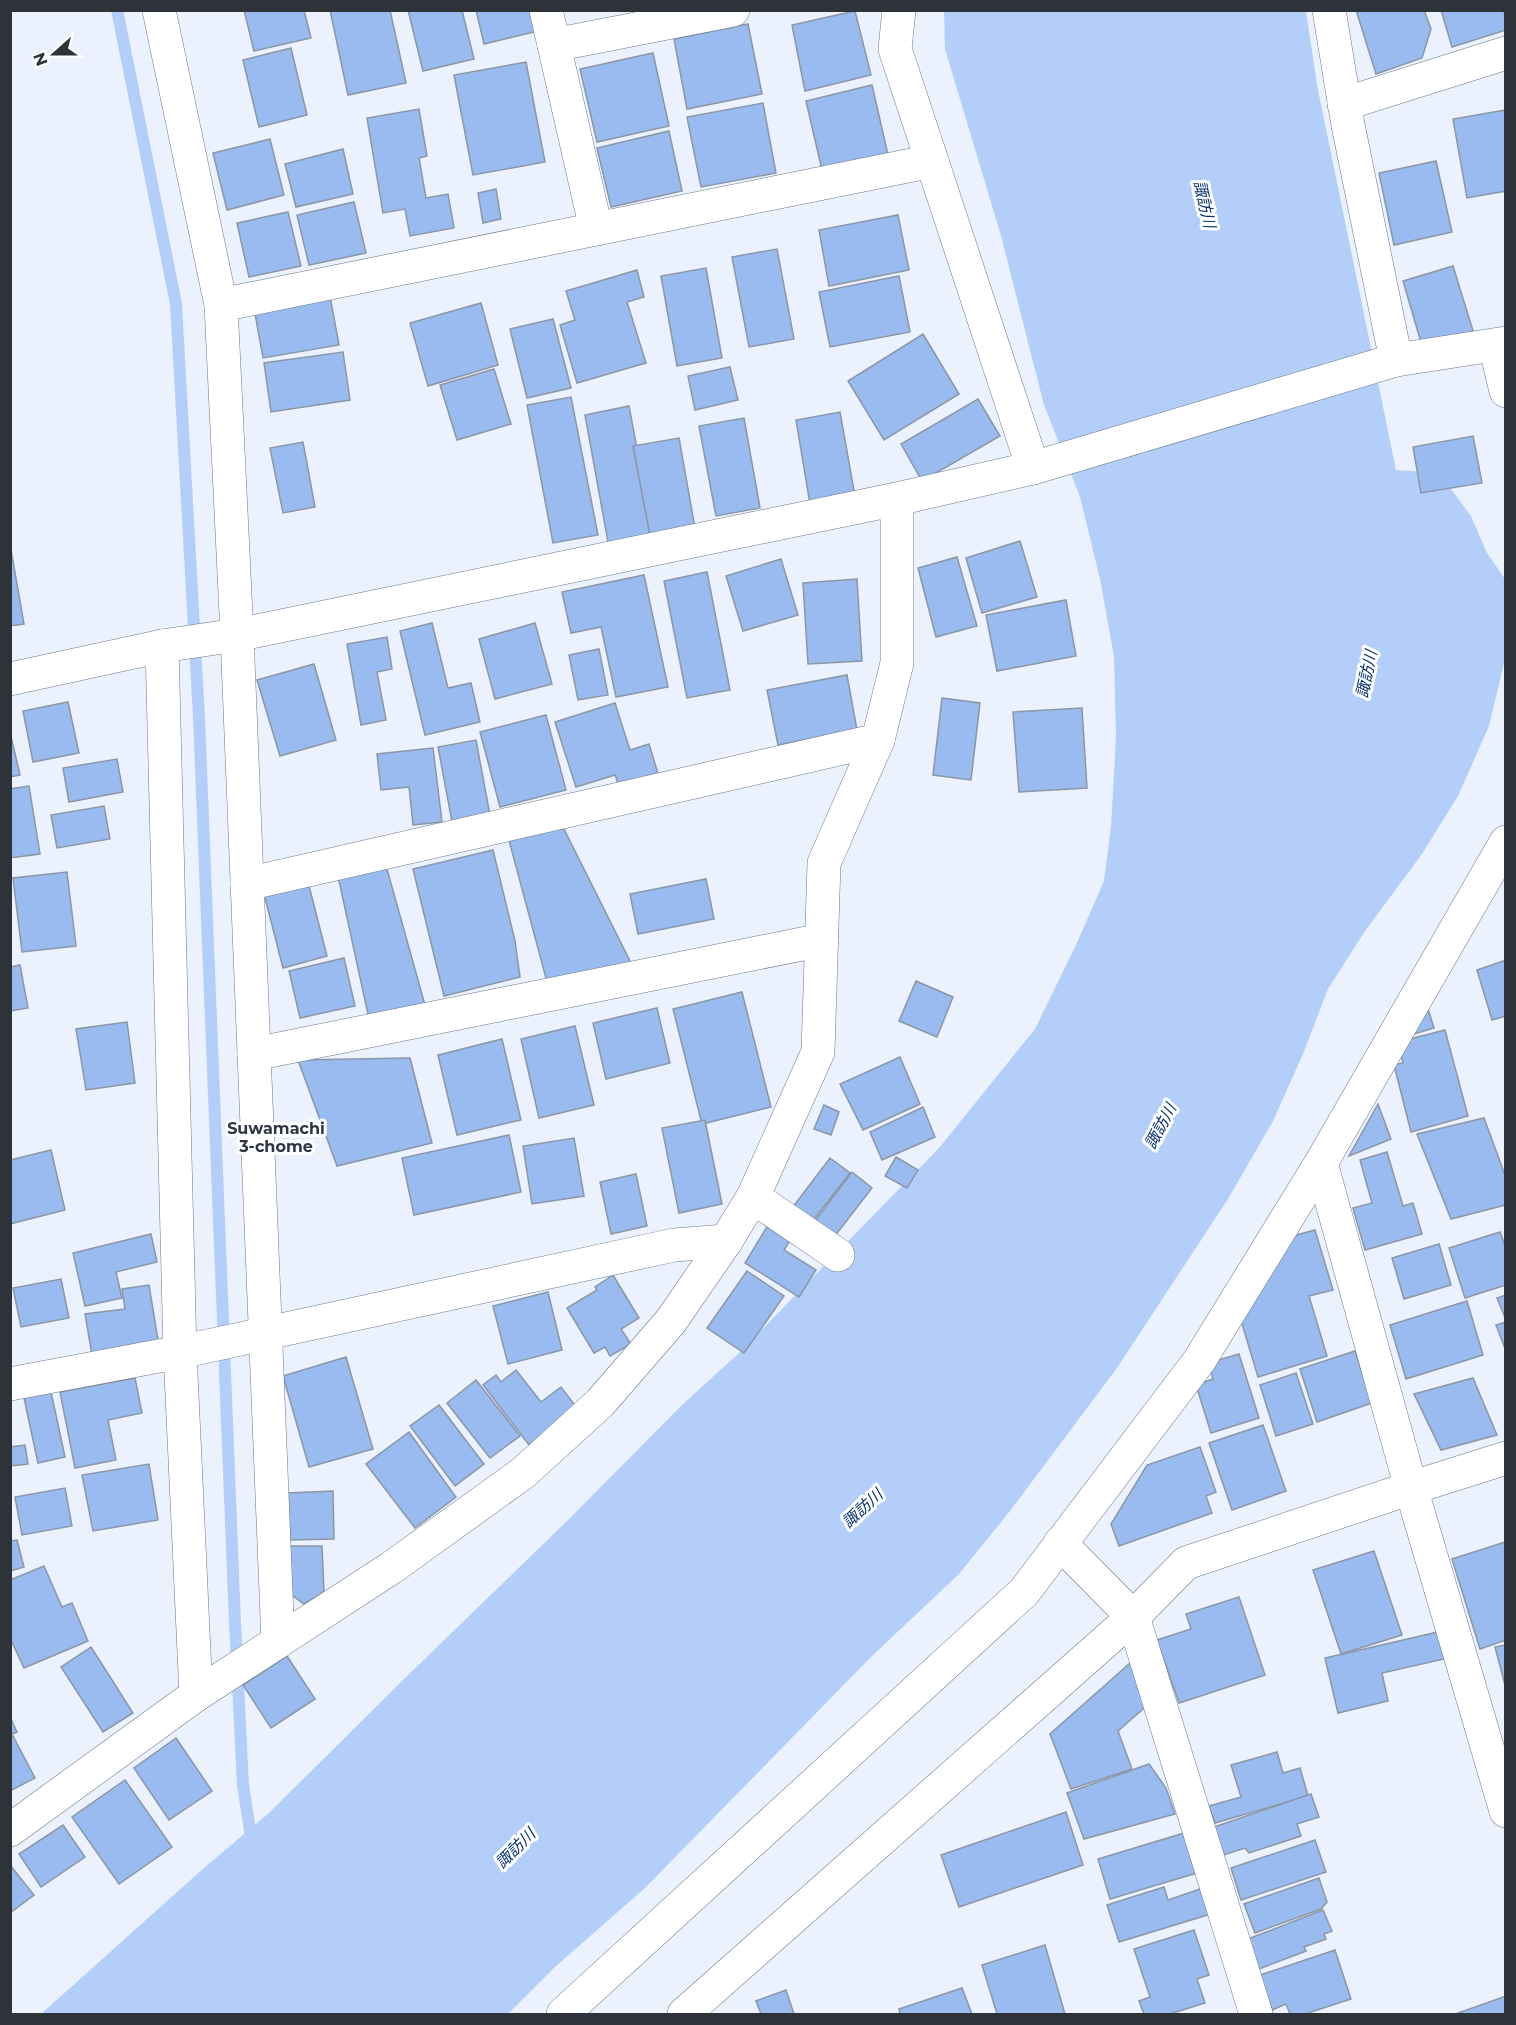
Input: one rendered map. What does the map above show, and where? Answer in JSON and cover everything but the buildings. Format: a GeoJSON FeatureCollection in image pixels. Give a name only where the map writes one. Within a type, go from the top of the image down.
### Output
{"type":"FeatureCollection","features":[{"type":"Feature","properties":{"kind":"street"},"geometry":{"type":"LineString","coordinates":[[159,10],[220,305],[237,635],[278,1642]]}},
{"type":"Feature","properties":{"kind":"street"},"geometry":{"type":"LineString","coordinates":[[546,10],[596,229]]}},
{"type":"Feature","properties":{"kind":"street"},"geometry":{"type":"LineString","coordinates":[[554,45],[733,10]]}},
{"type":"Feature","properties":{"kind":"street"},"geometry":{"type":"LineString","coordinates":[[899,10],[895,49],[932,160],[1045,464]]}},
{"type":"Feature","properties":{"kind":"street"},"geometry":{"type":"LineString","coordinates":[[1329,10],[1391,361]]}},
{"type":"Feature","properties":{"kind":"street"},"geometry":{"type":"LineString","coordinates":[[1344,104],[1506,53]]}},
{"type":"Feature","properties":{"kind":"street"},"geometry":{"type":"LineString","coordinates":[[220,305],[932,160]]}},
{"type":"Feature","properties":{"kind":"street"},"geometry":{"type":"LineString","coordinates":[[10,679],[162,646],[237,635],[897,499],[1045,464],[1391,361],[1500,344],[1506,391]]}},
{"type":"Feature","properties":{"kind":"street"},"geometry":{"type":"LineString","coordinates":[[10,1830],[196,1695],[391,1568],[523,1473],[600,1403],[671,1322],[726,1241],[753,1197],[818,1052],[824,862],[878,740],[897,663],[897,499]]}},
{"type":"Feature","properties":{"kind":"street"},"geometry":{"type":"LineString","coordinates":[[162,646],[180,1352],[196,1695]]}},
{"type":"Feature","properties":{"kind":"street"},"geometry":{"type":"LineString","coordinates":[[247,884],[878,740]]}},
{"type":"Feature","properties":{"kind":"street"},"geometry":{"type":"LineString","coordinates":[[563,2014],[1024,1592],[1199,1360],[1321,1163],[1506,842]]}},
{"type":"Feature","properties":{"kind":"street"},"geometry":{"type":"LineString","coordinates":[[254,1054],[822,940]]}},
{"type":"Feature","properties":{"kind":"street"},"geometry":{"type":"LineString","coordinates":[[1321,1163],[1411,1488],[1506,1811]]}},
{"type":"Feature","properties":{"kind":"street"},"geometry":{"type":"LineString","coordinates":[[753,1197],[838,1255]]}},
{"type":"Feature","properties":{"kind":"street"},"geometry":{"type":"LineString","coordinates":[[10,1384],[180,1352],[674,1245],[726,1241]]}},
{"type":"Feature","properties":{"kind":"street"},"geometry":{"type":"LineString","coordinates":[[684,2014],[1133,1617],[1186,1563],[1506,1458]]}},
{"type":"Feature","properties":{"kind":"street"},"geometry":{"type":"LineString","coordinates":[[1060,1543],[1133,1617],[1250,2013]]}},
{"type":"Feature","properties":{"kind":"water","name":"諏訪川"},"geometry":{"type":"Polygon","coordinates":[[[944,11],[1306,11],[1317,85],[1396,470],[1439,473],[1471,516],[1487,553],[1505,579],[1505,659],[1489,726],[1458,796],[1422,854],[1365,931],[1328,989],[1303,1054],[1273,1121],[1228,1199],[1117,1368],[1010,1511],[959,1574],[872,1656],[645,1888],[555,1967],[508,2014],[41,2014],[205,1867],[269,1813],[682,1405],[738,1354],[939,1148],[1035,1029],[1076,945],[1104,881],[1111,826],[1116,737],[1114,657],[1100,579],[1080,497],[1044,405],[1001,236],[945,49],[944,11]]]}},
{"type":"Feature","properties":{"kind":"waterway"},"geometry":{"type":"LineString","coordinates":[[117,10],[176,304],[199,718],[235,1623],[243,1785],[252,1843]]}},
{"type":"Feature","properties":{"kind":"district","name":"Suwamachi 3-chome"},"geometry":{"type":"Point","coordinates":[276,1137]}}]}
